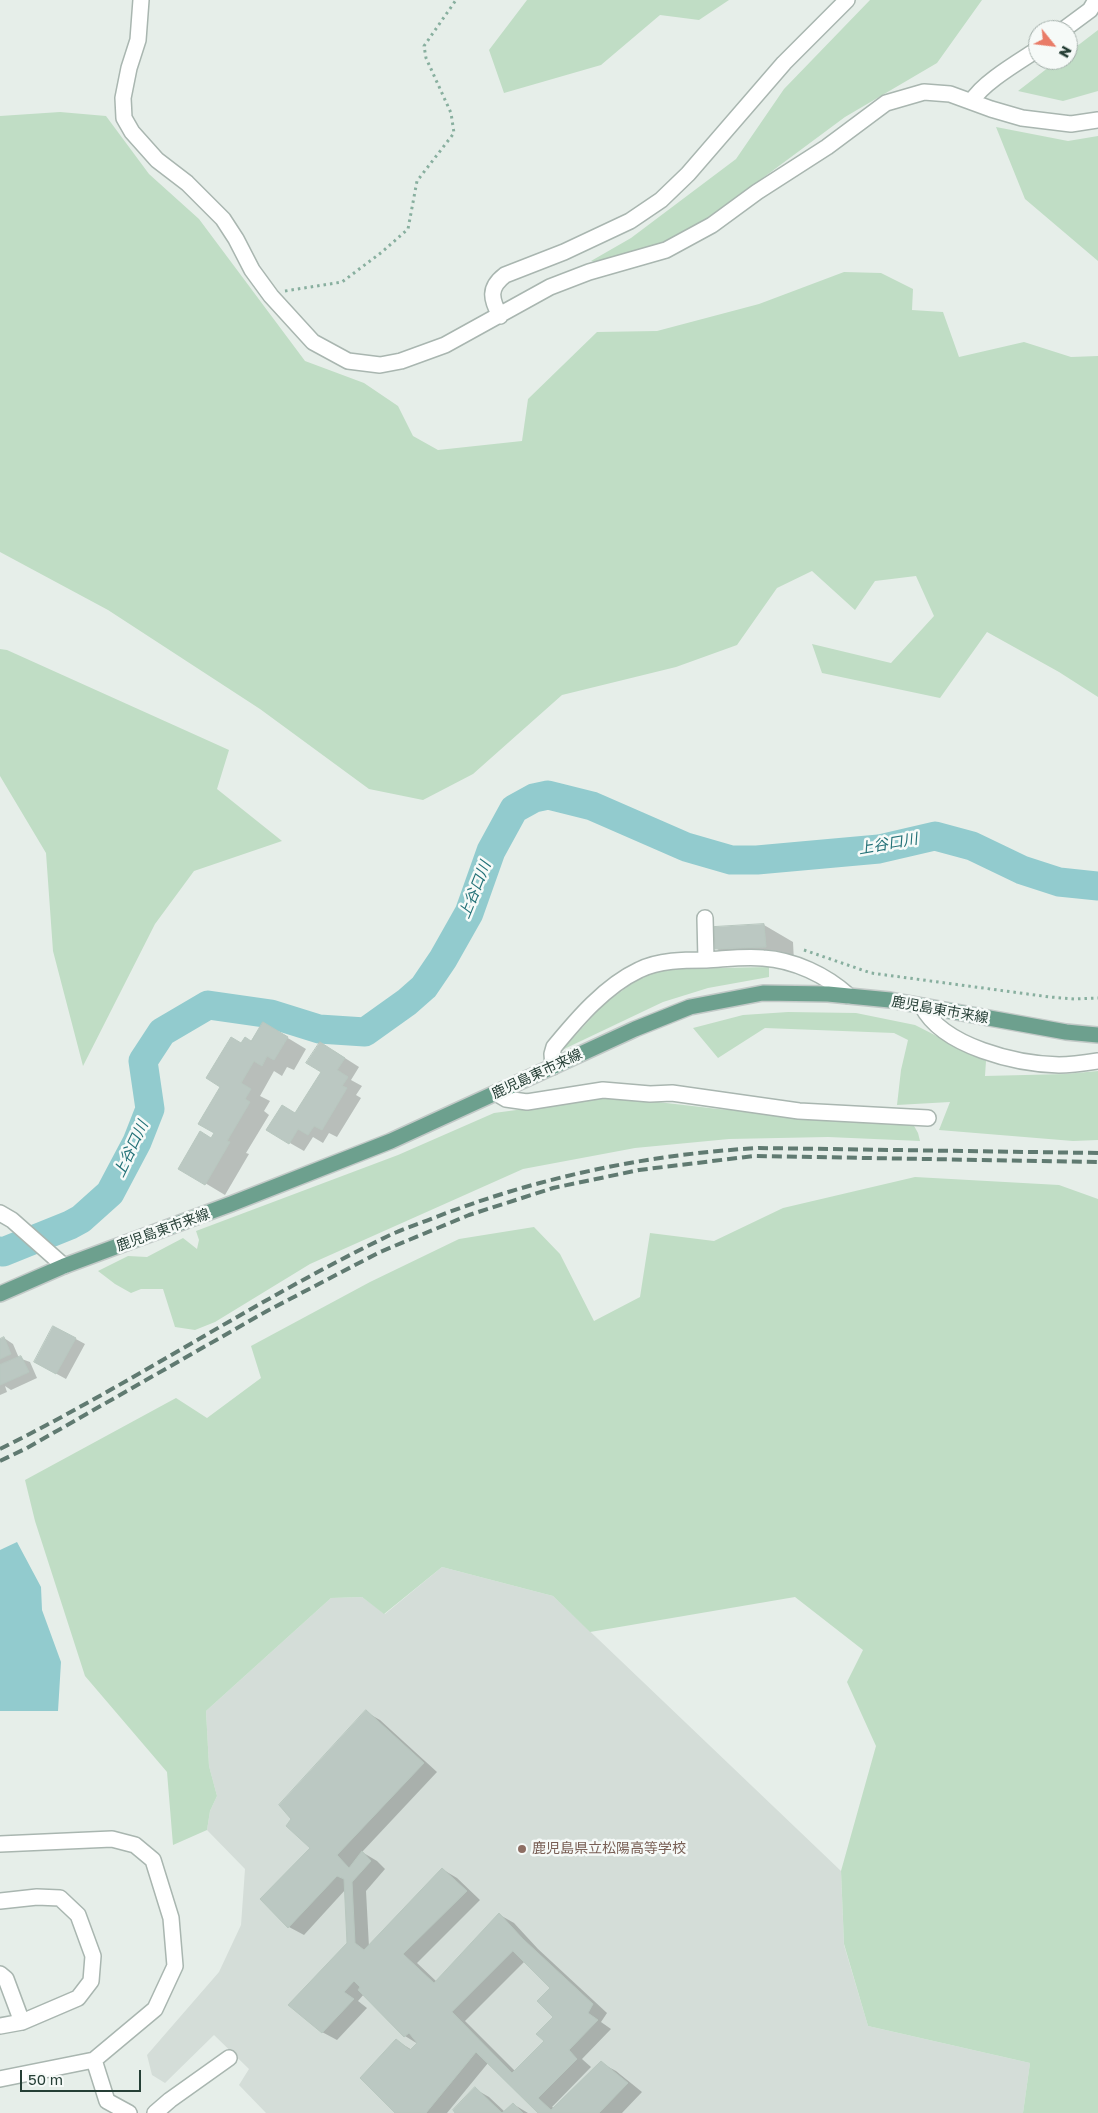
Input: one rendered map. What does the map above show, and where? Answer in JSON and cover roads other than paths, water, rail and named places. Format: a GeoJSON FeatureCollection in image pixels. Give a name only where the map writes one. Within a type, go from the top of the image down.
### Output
{"type":"FeatureCollection","features":[{"type":"Feature","properties":{"kind":"main road","name":"鹿児島東市来線"},"geometry":{"type":"LineString","coordinates":[[0,1294],[64,1266],[232,1204],[382,1144],[690,1007],[763,993],[849,996],[922,1006],[1066,1032],[1098,1035]]}},
{"type":"Feature","properties":{"kind":"street"},"geometry":{"type":"LineString","coordinates":[[141,0],[138,40],[129,68],[124,98],[124,118],[132,132],[157,160],[187,184],[223,219],[252,270],[271,296],[313,342],[348,361],[380,365],[401,361],[445,345],[550,287],[589,272],[666,250],[712,226],[757,192],[827,147],[886,104],[924,92],[950,94],[1022,118],[1071,124],[1098,120]]}},
{"type":"Feature","properties":{"kind":"street"},"geometry":{"type":"LineString","coordinates":[[500,316],[493,304],[492,295],[498,281],[505,275],[564,252],[630,221],[661,200],[688,174],[784,62],[848,0]]}},
{"type":"Feature","properties":{"kind":"street"},"geometry":{"type":"LineString","coordinates":[[1076,20],[1090,10],[1096,0]]}},
{"type":"Feature","properties":{"kind":"street"},"geometry":{"type":"LineString","coordinates":[[972,101],[976,94],[1028,56]]}},
{"type":"Feature","properties":{"kind":"street"},"geometry":{"type":"LineString","coordinates":[[705,918],[706,960]]}},
{"type":"Feature","properties":{"kind":"street"},"geometry":{"type":"LineString","coordinates":[[553,1067],[552,1054],[554,1047],[592,1006],[625,978],[639,970],[656,964],[763,958],[790,964],[820,974],[837,985],[849,996]]}},
{"type":"Feature","properties":{"kind":"street"},"geometry":{"type":"LineString","coordinates":[[922,1006],[928,1018],[939,1028],[960,1040],[998,1055],[1026,1062],[1061,1065],[1098,1061]]}},
{"type":"Feature","properties":{"kind":"street"},"geometry":{"type":"LineString","coordinates":[[496,1093],[506,1099],[527,1102],[603,1090],[650,1094],[672,1093],[799,1111],[928,1118]]}},
{"type":"Feature","properties":{"kind":"street"},"geometry":{"type":"LineString","coordinates":[[0,1214],[12,1220],[64,1266]]}},
{"type":"Feature","properties":{"kind":"street"},"geometry":{"type":"LineString","coordinates":[[0,1844],[112,1839],[135,1845],[152,1860],[171,1918],[175,1966],[155,2009],[94,2060],[0,2079]]}},
{"type":"Feature","properties":{"kind":"street"},"geometry":{"type":"LineString","coordinates":[[0,1901],[60,1898],[78,1915],[92,1956],[90,1980],[78,1998],[22,2022],[0,2026]]}},
{"type":"Feature","properties":{"kind":"street"},"geometry":{"type":"LineString","coordinates":[[0,1974],[6,1979],[22,2022]]}},
{"type":"Feature","properties":{"kind":"street"},"geometry":{"type":"LineString","coordinates":[[155,2113],[170,2100],[230,2058]]}},
{"type":"Feature","properties":{"kind":"street"},"geometry":{"type":"LineString","coordinates":[[94,2060],[102,2107],[129,2113]]}},
{"type":"Feature","properties":{"kind":"water"},"geometry":{"type":"Polygon","coordinates":[[[17,1542],[41,1587],[42,1610],[61,1662],[58,1711],[0,1711],[0,1550],[17,1542]]]}},
{"type":"Feature","properties":{"kind":"waterway","name":"上谷口川"},"geometry":{"type":"LineString","coordinates":[[0,1251],[3,1252],[70,1225],[81,1219],[110,1193],[137,1142],[150,1109],[143,1061],[162,1032],[208,1005],[271,1014],[319,1029],[365,1032],[407,1002],[424,987],[443,959],[469,913],[491,851],[514,809],[534,798],[548,795],[592,806],[686,847],[731,860],[757,860],[879,849],[935,836],[972,846],[1022,870],[1059,882],[1098,886]]}},
{"type":"Feature","properties":{"kind":"railway"},"geometry":{"type":"LineString","coordinates":[[0,1449],[49,1424],[288,1288],[386,1237],[475,1203],[554,1179],[636,1162],[718,1151],[759,1148],[1098,1153]]}},
{"type":"Feature","properties":{"kind":"railway"},"geometry":{"type":"LineString","coordinates":[[0,1461],[27,1448],[267,1311],[380,1252],[469,1215],[553,1188],[639,1170],[754,1156],[1098,1162]]}},
{"type":"Feature","properties":{"kind":"place","name":"鹿児島県立松陽高等学校"},"geometry":{"type":"Point","coordinates":[522,1849]}}]}
